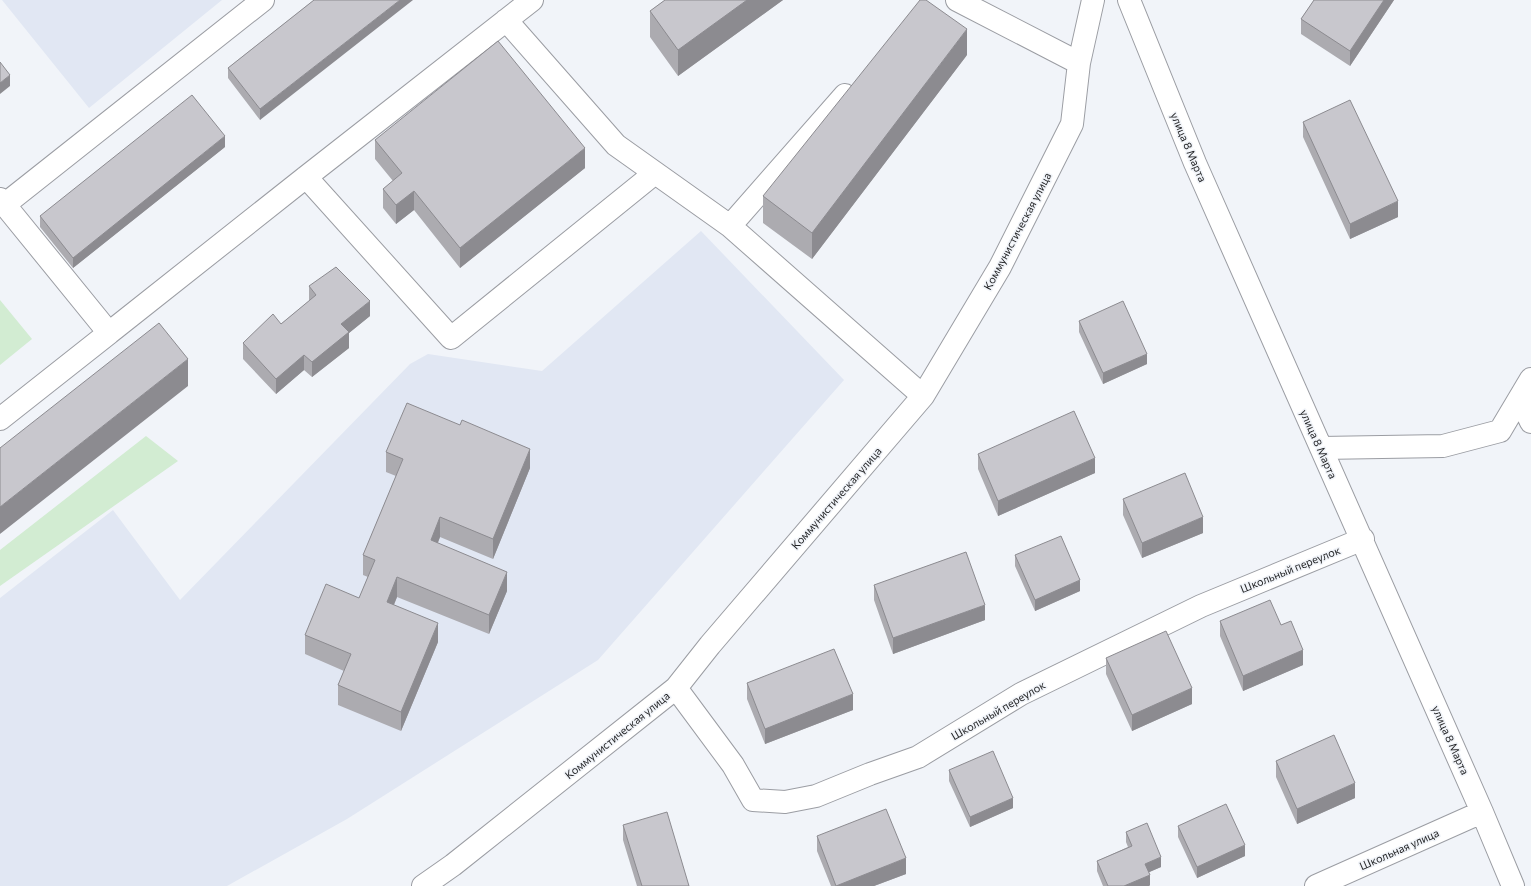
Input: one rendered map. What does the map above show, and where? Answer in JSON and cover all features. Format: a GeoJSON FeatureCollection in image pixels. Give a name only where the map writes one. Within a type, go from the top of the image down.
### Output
{"type":"FeatureCollection","features":[{"type":"Feature","properties":{"kind":"street"},"geometry":{"type":"LineString","coordinates":[[109,333],[2,202],[263,0]]}},
{"type":"Feature","properties":{"kind":"street"},"geometry":{"type":"LineString","coordinates":[[0,419],[306,176],[532,0]]}},
{"type":"Feature","properties":{"kind":"street"},"geometry":{"type":"LineString","coordinates":[[957,0],[1079,63]]}},
{"type":"Feature","properties":{"kind":"street","name":"Коммунистическая улица"},"geometry":{"type":"LineString","coordinates":[[422,886],[453,866],[676,688],[710,645],[923,396],[1000,267],[1072,124],[1079,63],[1093,0]]}},
{"type":"Feature","properties":{"kind":"street","name":"улица 8 Марта"},"geometry":{"type":"LineString","coordinates":[[1129,0],[1195,162],[1321,448],[1363,539],[1513,886]]}},
{"type":"Feature","properties":{"kind":"street"},"geometry":{"type":"LineString","coordinates":[[506,20],[616,145],[730,226],[923,396]]}},
{"type":"Feature","properties":{"kind":"street"},"geometry":{"type":"LineString","coordinates":[[730,226],[856,83]]}},
{"type":"Feature","properties":{"kind":"street"},"geometry":{"type":"LineString","coordinates":[[306,176],[451,338],[655,173]]}},
{"type":"Feature","properties":{"kind":"street"},"geometry":{"type":"LineString","coordinates":[[1321,448],[1443,446],[1500,431],[1531,379]]}},
{"type":"Feature","properties":{"kind":"street"},"geometry":{"type":"LineString","coordinates":[[1520,398],[1531,422]]}},
{"type":"Feature","properties":{"kind":"street","name":"Школьный переулок"},"geometry":{"type":"LineString","coordinates":[[676,688],[733,765],[753,800],[785,802],[816,796],[870,774],[918,757],[1021,694],[1201,606],[1363,539]]}},
{"type":"Feature","properties":{"kind":"street","name":"Школьная улица"},"geometry":{"type":"LineString","coordinates":[[1316,886],[1482,812]]}},
{"type":"Feature","properties":{"kind":"shaded area"},"geometry":{"type":"Polygon","coordinates":[[[2,0],[222,0],[89,108],[2,0]]]}},
{"type":"Feature","properties":{"kind":"shaded area"},"geometry":{"type":"Polygon","coordinates":[[[701,231],[844,380],[598,660],[347,819],[227,886],[0,886],[0,598],[113,510],[180,600],[410,364],[428,354],[542,371],[701,231]]]}},
{"type":"Feature","properties":{"kind":"green space"},"geometry":{"type":"Polygon","coordinates":[[[0,300],[32,339],[0,365],[0,300]]]}},
{"type":"Feature","properties":{"kind":"green space"},"geometry":{"type":"Polygon","coordinates":[[[146,436],[178,461],[0,586],[0,550],[146,436]]]}},
{"type":"Feature","properties":{"kind":"building"},"geometry":{"type":"Polygon","coordinates":[[[314,0],[400,0],[260,109],[228,68],[314,0]]]}},
{"type":"Feature","properties":{"kind":"building"},"geometry":{"type":"Polygon","coordinates":[[[665,0],[747,0],[678,50],[650,11],[665,0]]]}},
{"type":"Feature","properties":{"kind":"building"},"geometry":{"type":"Polygon","coordinates":[[[920,0],[926,0],[967,29],[812,233],[763,196],[920,0]]]}},
{"type":"Feature","properties":{"kind":"building"},"geometry":{"type":"Polygon","coordinates":[[[1314,0],[1384,0],[1350,51],[1301,19],[1314,0]]]}},
{"type":"Feature","properties":{"kind":"building"},"geometry":{"type":"Polygon","coordinates":[[[498,41],[585,148],[460,248],[414,191],[396,205],[383,189],[402,173],[375,140],[498,41]]]}},
{"type":"Feature","properties":{"kind":"building"},"geometry":{"type":"Polygon","coordinates":[[[0,62],[10,75],[0,83],[0,62]]]}},
{"type":"Feature","properties":{"kind":"building"},"geometry":{"type":"Polygon","coordinates":[[[192,95],[225,136],[73,258],[40,216],[192,95]]]}},
{"type":"Feature","properties":{"kind":"building"},"geometry":{"type":"Polygon","coordinates":[[[1350,100],[1398,201],[1350,224],[1303,122],[1350,100]]]}},
{"type":"Feature","properties":{"kind":"building"},"geometry":{"type":"Polygon","coordinates":[[[336,267],[370,301],[341,324],[349,332],[312,362],[304,355],[276,379],[243,343],[273,314],[281,324],[316,295],[309,286],[336,267]]]}},
{"type":"Feature","properties":{"kind":"building"},"geometry":{"type":"Polygon","coordinates":[[[1123,301],[1147,354],[1103,373],[1079,321],[1123,301]]]}},
{"type":"Feature","properties":{"kind":"building"},"geometry":{"type":"Polygon","coordinates":[[[159,323],[188,359],[0,507],[0,448],[159,323]]]}},
{"type":"Feature","properties":{"kind":"building"},"geometry":{"type":"Polygon","coordinates":[[[407,403],[460,425],[462,420],[530,449],[493,539],[440,517],[431,540],[507,572],[489,615],[397,577],[387,602],[438,623],[401,712],[338,685],[351,654],[305,635],[326,584],[359,598],[375,560],[363,555],[403,459],[386,452],[407,403]]]}},
{"type":"Feature","properties":{"kind":"building"},"geometry":{"type":"Polygon","coordinates":[[[1074,411],[1095,458],[998,501],[978,454],[1074,411]]]}},
{"type":"Feature","properties":{"kind":"building"},"geometry":{"type":"Polygon","coordinates":[[[1185,473],[1203,517],[1142,543],[1123,499],[1185,473]]]}},
{"type":"Feature","properties":{"kind":"building"},"geometry":{"type":"Polygon","coordinates":[[[1061,536],[1080,580],[1035,600],[1015,555],[1061,536]]]}},
{"type":"Feature","properties":{"kind":"building"},"geometry":{"type":"Polygon","coordinates":[[[966,552],[985,605],[893,638],[874,585],[966,552]]]}},
{"type":"Feature","properties":{"kind":"building"},"geometry":{"type":"Polygon","coordinates":[[[1270,600],[1281,625],[1291,621],[1303,650],[1243,676],[1220,621],[1270,600]]]}},
{"type":"Feature","properties":{"kind":"building"},"geometry":{"type":"Polygon","coordinates":[[[1166,631],[1192,688],[1132,715],[1106,658],[1166,631]]]}},
{"type":"Feature","properties":{"kind":"building"},"geometry":{"type":"Polygon","coordinates":[[[834,649],[853,694],[765,729],[747,683],[834,649]]]}},
{"type":"Feature","properties":{"kind":"building"},"geometry":{"type":"Polygon","coordinates":[[[1334,735],[1355,783],[1297,809],[1276,761],[1334,735]]]}},
{"type":"Feature","properties":{"kind":"building"},"geometry":{"type":"Polygon","coordinates":[[[993,751],[1013,798],[970,817],[949,770],[993,751]]]}},
{"type":"Feature","properties":{"kind":"building"},"geometry":{"type":"Polygon","coordinates":[[[1226,804],[1245,845],[1197,867],[1178,826],[1226,804]]]}},
{"type":"Feature","properties":{"kind":"building"},"geometry":{"type":"Polygon","coordinates":[[[886,809],[906,858],[836,886],[817,836],[886,809]]]}},
{"type":"Feature","properties":{"kind":"building"},"geometry":{"type":"Polygon","coordinates":[[[667,812],[689,886],[642,886],[623,825],[667,812]]]}},
{"type":"Feature","properties":{"kind":"building"},"geometry":{"type":"Polygon","coordinates":[[[1147,823],[1161,857],[1145,864],[1150,875],[1124,886],[1108,886],[1097,861],[1132,846],[1126,832],[1147,823]]]}}]}
